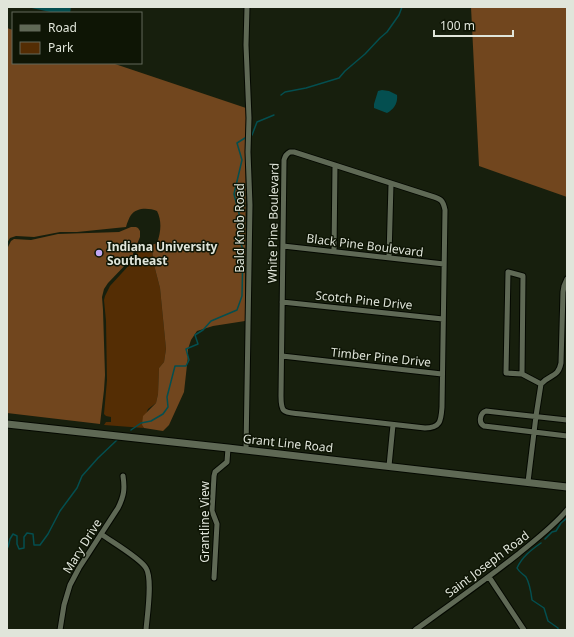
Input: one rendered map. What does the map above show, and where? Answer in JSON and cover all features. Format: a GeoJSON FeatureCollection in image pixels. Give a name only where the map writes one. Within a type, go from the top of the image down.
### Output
{"type":"FeatureCollection","features":[{"type":"Feature","properties":{"kind":"main road","name":"Grant Line Road"},"geometry":{"type":"LineString","coordinates":[[7,424],[567,487]]}},
{"type":"Feature","properties":{"kind":"street","name":"Bald Knob Road"},"geometry":{"type":"LineString","coordinates":[[246,450],[250,205],[246,45],[247,7]]}},
{"type":"Feature","properties":{"kind":"street","name":"White Pine Boulevard"},"geometry":{"type":"LineString","coordinates":[[442,374],[441,417],[438,425],[434,427],[425,428],[393,425],[284,411],[281,405],[282,302],[284,160],[287,153],[294,152],[439,198],[444,203],[445,210],[444,264]]}},
{"type":"Feature","properties":{"kind":"street"},"geometry":{"type":"LineString","coordinates":[[334,251],[335,165]]}},
{"type":"Feature","properties":{"kind":"street"},"geometry":{"type":"LineString","coordinates":[[389,257],[391,184]]}},
{"type":"Feature","properties":{"kind":"street","name":"Black Pine Boulevard"},"geometry":{"type":"LineString","coordinates":[[283,246],[444,264]]}},
{"type":"Feature","properties":{"kind":"street","name":"Timber Pine Drive"},"geometry":{"type":"LineString","coordinates":[[282,356],[442,374],[444,264]]}},
{"type":"Feature","properties":{"kind":"street"},"geometry":{"type":"LineString","coordinates":[[522,374],[523,276],[508,272],[506,373],[522,374],[541,384]]}},
{"type":"Feature","properties":{"kind":"street"},"geometry":{"type":"LineString","coordinates":[[528,482],[541,384],[558,372],[561,363],[562,292],[567,279]]}},
{"type":"Feature","properties":{"kind":"street","name":"Scotch Pine Drive"},"geometry":{"type":"LineString","coordinates":[[282,302],[443,319]]}},
{"type":"Feature","properties":{"kind":"street"},"geometry":{"type":"LineString","coordinates":[[567,420],[486,411],[481,414],[480,422],[484,426],[567,436]]}},
{"type":"Feature","properties":{"kind":"street"},"geometry":{"type":"LineString","coordinates":[[388,466],[393,425]]}},
{"type":"Feature","properties":{"kind":"street","name":"Grantline View"},"geometry":{"type":"LineString","coordinates":[[214,578],[216,524],[212,511],[214,476],[215,472],[227,462],[228,448]]}},
{"type":"Feature","properties":{"kind":"street","name":"Mary Drive"},"geometry":{"type":"LineString","coordinates":[[60,630],[64,605],[70,585],[79,568],[123,499],[124,491],[122,476]]}},
{"type":"Feature","properties":{"kind":"street","name":"Saint Joseph Road"},"geometry":{"type":"LineString","coordinates":[[415,630],[489,577],[539,537],[562,517],[567,510]]}},
{"type":"Feature","properties":{"kind":"street"},"geometry":{"type":"LineString","coordinates":[[101,534],[140,561],[147,570],[149,589],[146,630]]}},
{"type":"Feature","properties":{"kind":"street"},"geometry":{"type":"LineString","coordinates":[[489,577],[524,630]]}},
{"type":"Feature","properties":{"kind":"green space"},"geometry":{"type":"Polygon","coordinates":[[[152,245],[153,261],[160,288],[166,349],[164,362],[159,368],[158,394],[156,403],[148,409],[142,425],[144,428],[104,425],[106,422],[111,422],[111,417],[104,414],[107,380],[105,296],[110,286],[132,262],[139,247],[152,245]]]}},
{"type":"Feature","properties":{"kind":"shaded area"},"geometry":{"type":"Polygon","coordinates":[[[471,7],[567,7],[567,197],[479,166],[471,7]]]}},
{"type":"Feature","properties":{"kind":"shaded area"},"geometry":{"type":"Polygon","coordinates":[[[7,28],[12,30],[12,64],[115,64],[246,108],[245,321],[213,326],[197,331],[191,340],[188,349],[184,392],[169,425],[163,431],[144,428],[142,425],[143,416],[156,403],[158,394],[159,368],[164,362],[166,349],[160,288],[153,261],[152,245],[157,243],[160,231],[160,219],[157,211],[140,209],[134,212],[131,215],[126,227],[77,232],[60,232],[34,237],[16,236],[10,238],[7,243],[7,28]]]}},
{"type":"Feature","properties":{"kind":"shaded area"},"geometry":{"type":"Polygon","coordinates":[[[131,227],[138,228],[140,231],[140,237],[131,259],[108,283],[104,289],[102,297],[105,375],[100,424],[7,413],[7,249],[11,241],[14,239],[31,240],[58,234],[119,232],[131,227]]]}},
{"type":"Feature","properties":{"kind":"water"},"geometry":{"type":"Polygon","coordinates":[[[27,7],[71,7],[70,12],[50,12],[27,7]]]}},
{"type":"Feature","properties":{"kind":"water"},"geometry":{"type":"Polygon","coordinates":[[[378,91],[389,91],[397,95],[395,106],[387,113],[374,108],[378,91]]]}},
{"type":"Feature","properties":{"kind":"waterway"},"geometry":{"type":"LineString","coordinates":[[281,95],[285,92],[306,88],[339,78],[387,32],[399,15],[402,7]]}},
{"type":"Feature","properties":{"kind":"waterway"},"geometry":{"type":"LineString","coordinates":[[252,135],[257,122],[274,115]]}},
{"type":"Feature","properties":{"kind":"waterway"},"geometry":{"type":"LineString","coordinates":[[131,430],[141,423],[151,421],[163,414],[168,407],[167,397],[175,366],[186,366],[189,360],[186,349],[198,344],[195,335],[203,330],[211,321],[237,310],[242,296],[243,249],[238,237],[242,225],[234,194],[242,160],[237,143],[245,138]]}},
{"type":"Feature","properties":{"kind":"waterway"},"geometry":{"type":"LineString","coordinates":[[7,547],[13,534],[17,536],[17,544],[19,549],[24,548],[24,537],[27,533],[33,534],[34,545],[40,545],[48,534],[60,511],[77,488],[82,476],[117,440]]}},
{"type":"Feature","properties":{"kind":"waterway"},"geometry":{"type":"LineString","coordinates":[[545,539],[552,532],[556,531],[561,523],[567,518]]}},
{"type":"Feature","properties":{"kind":"waterway"},"geometry":{"type":"LineString","coordinates":[[541,543],[521,560],[517,568],[526,577],[532,600],[544,608],[548,621],[558,628],[558,630]]}},
{"type":"Feature","properties":{"kind":"place","name":"Indiana University Southeast"},"geometry":{"type":"Point","coordinates":[99,253]}}]}
